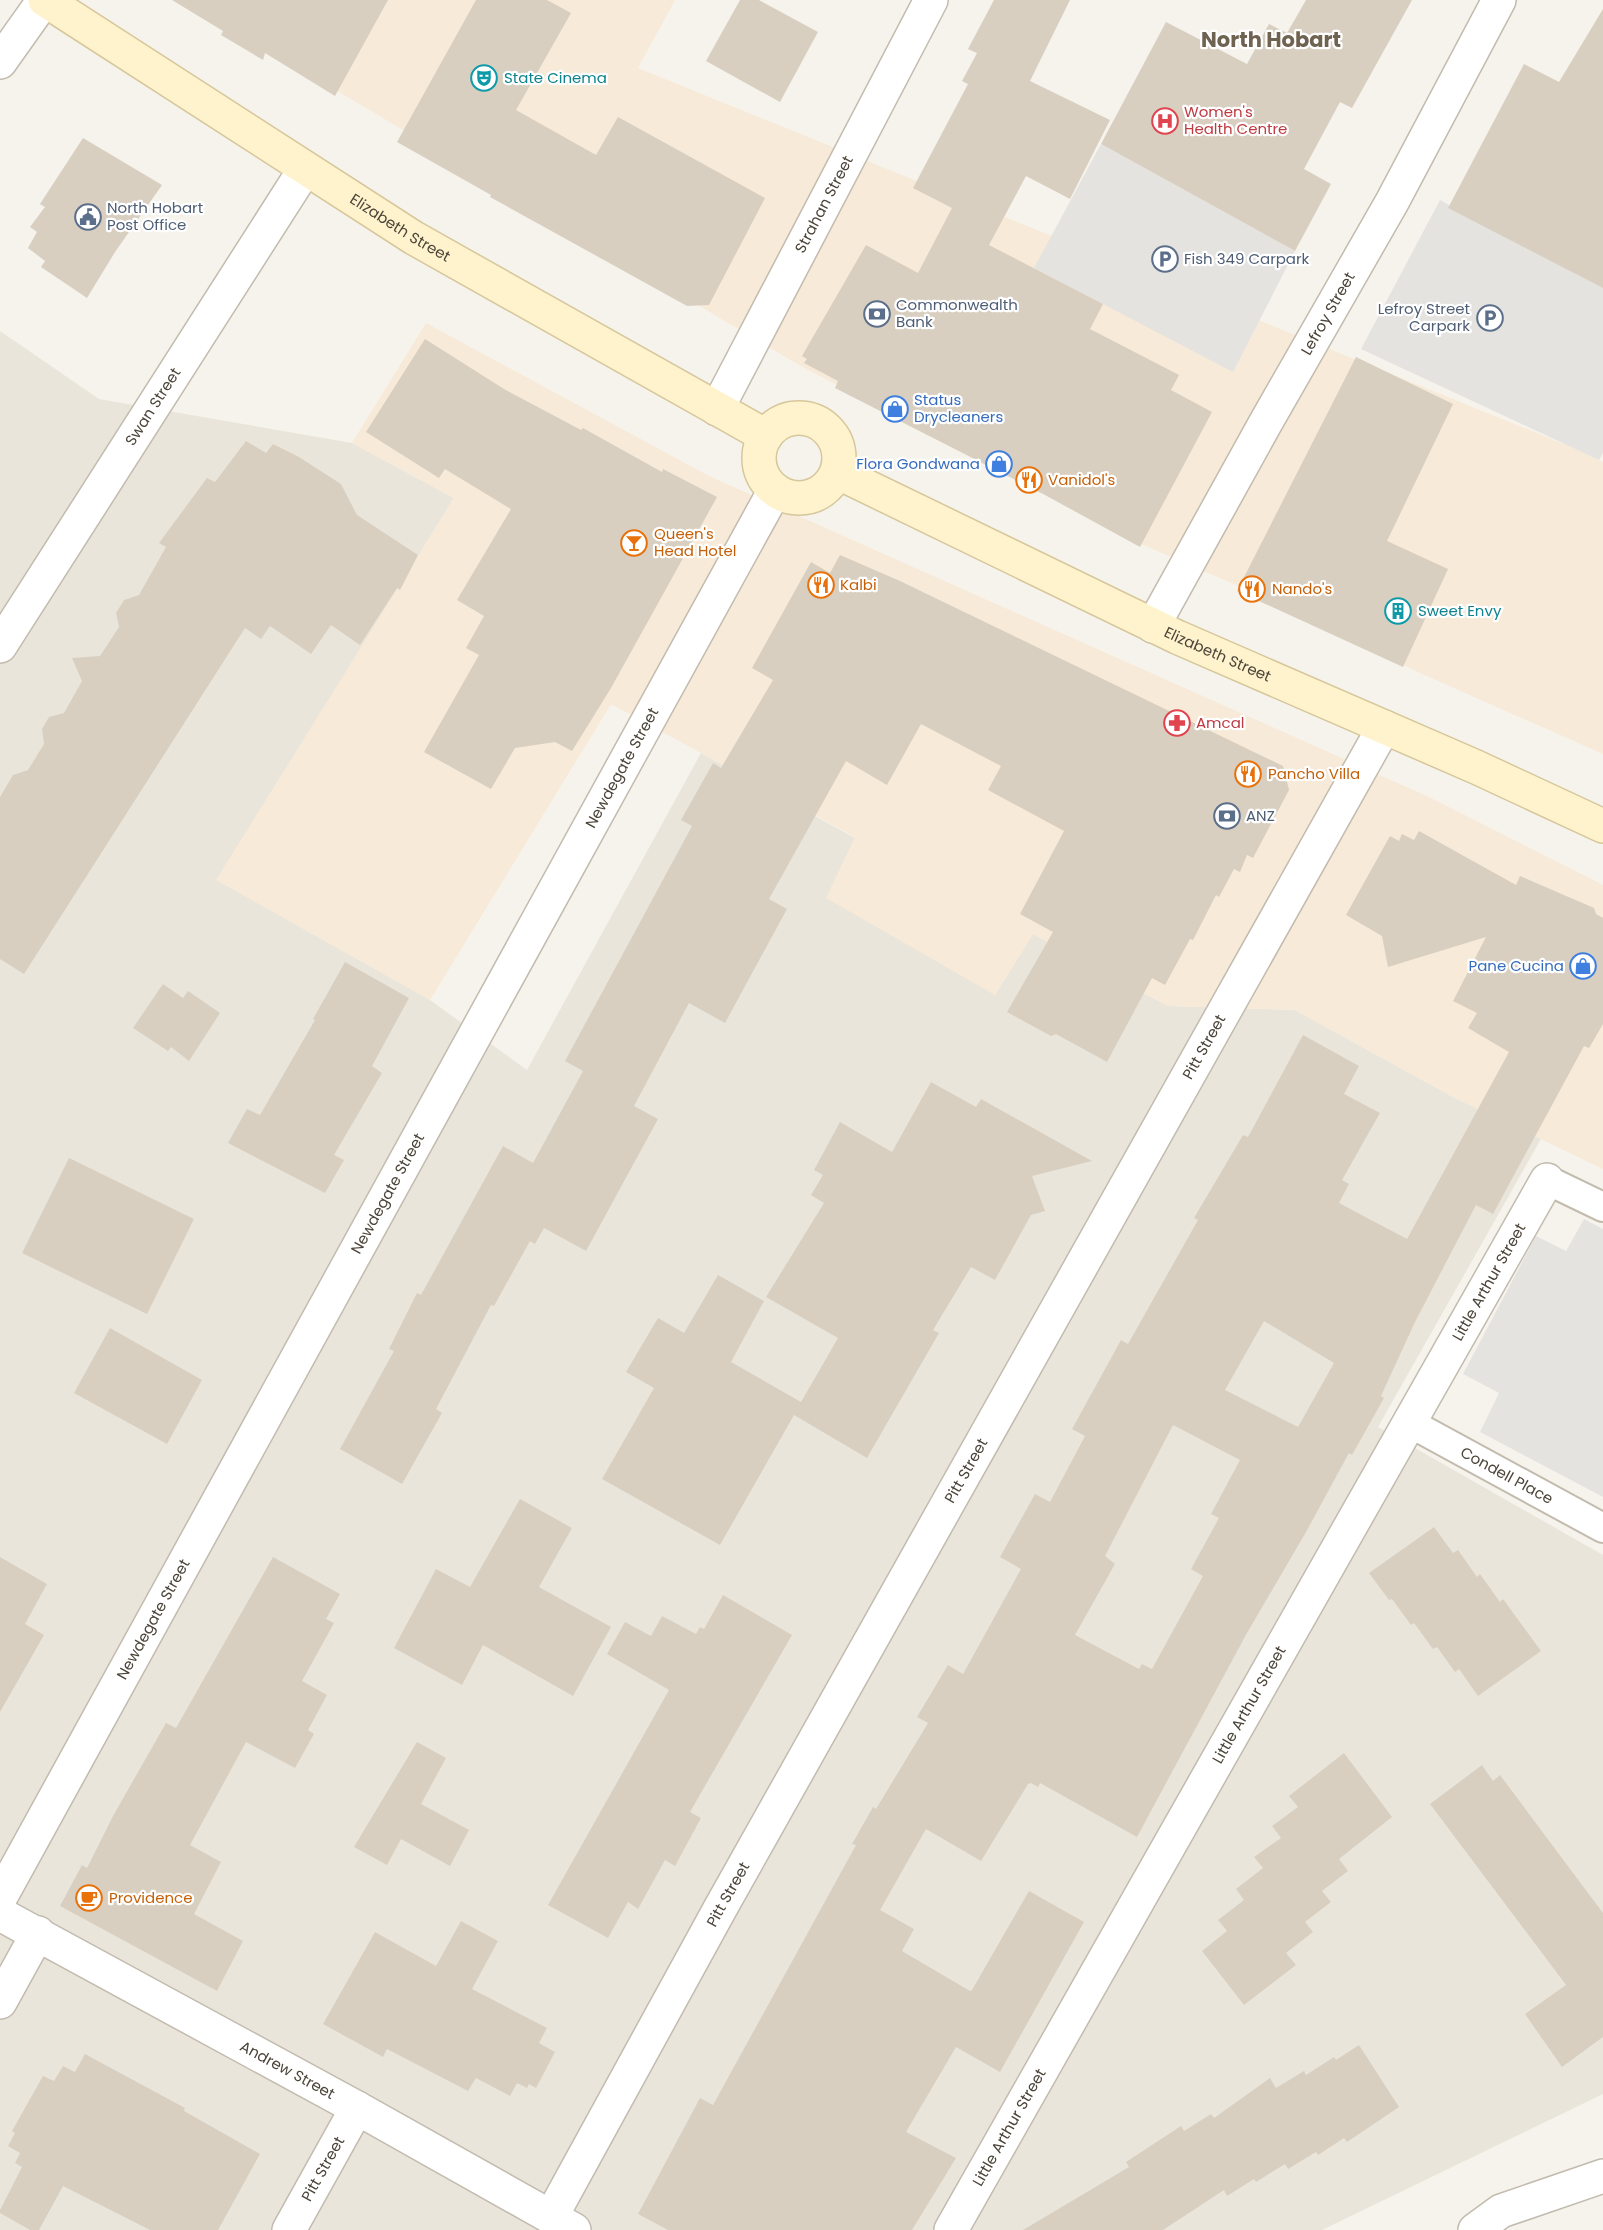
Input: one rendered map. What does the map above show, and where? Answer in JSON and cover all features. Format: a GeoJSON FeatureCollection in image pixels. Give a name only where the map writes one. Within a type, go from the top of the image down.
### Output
{"type":"FeatureCollection","features":[{"type":"Feature","properties":{"kind":"main road","name":"Elizabeth Street"},"geometry":{"type":"LineString","coordinates":[[44,0],[414,238],[766,436]]}},
{"type":"Feature","properties":{"kind":"main road"},"geometry":{"type":"LineString","coordinates":[[800,418],[812,420],[823,426],[832,435],[838,447],[840,459],[831,483],[822,492],[811,497],[786,496],[775,490],[766,482],[761,471],[759,459],[766,436],[775,426],[800,418]]}},
{"type":"Feature","properties":{"kind":"main road","name":"Elizabeth Street"},"geometry":{"type":"LineString","coordinates":[[837,472],[1154,626],[1476,767],[1603,826]]}},
{"type":"Feature","properties":{"kind":"street"},"geometry":{"type":"LineString","coordinates":[[0,62],[44,0]]}},
{"type":"Feature","properties":{"kind":"street","name":"Strahan Street"},"geometry":{"type":"LineString","coordinates":[[717,409],[932,0]]}},
{"type":"Feature","properties":{"kind":"street","name":"Lefroy Street"},"geometry":{"type":"LineString","coordinates":[[1154,626],[1392,202],[1499,0]]}},
{"type":"Feature","properties":{"kind":"street","name":"Swan Street"},"geometry":{"type":"LineString","coordinates":[[0,646],[305,169]]}},
{"type":"Feature","properties":{"kind":"street","name":"Newdegate Street"},"geometry":{"type":"LineString","coordinates":[[0,1898],[775,490]]}},
{"type":"Feature","properties":{"kind":"street","name":"Pitt Street"},"geometry":{"type":"LineString","coordinates":[[563,2224],[721,1907],[1384,728]]}},
{"type":"Feature","properties":{"kind":"street","name":"Little Arthur Street"},"geometry":{"type":"LineString","coordinates":[[951,2230],[1547,1179]]}},
{"type":"Feature","properties":{"kind":"street","name":"Andrew Street"},"geometry":{"type":"LineString","coordinates":[[0,1914],[357,2108],[563,2224]]}},
{"type":"Feature","properties":{"kind":"street"},"geometry":{"type":"LineString","coordinates":[[0,2002],[38,1933]]}},
{"type":"Feature","properties":{"kind":"street","name":"Pitt Street"},"geometry":{"type":"LineString","coordinates":[[289,2230],[357,2108]]}},
{"type":"Feature","properties":{"kind":"street"},"geometry":{"type":"LineString","coordinates":[[1475,2230],[1501,2211],[1603,2176]]}},
{"type":"Feature","properties":{"kind":"lane"},"geometry":{"type":"LineString","coordinates":[[1547,1179],[1603,1207]]}},
{"type":"Feature","properties":{"kind":"lane","name":"Condell Place"},"geometry":{"type":"LineString","coordinates":[[1410,1423],[1603,1528]]}},
{"type":"Feature","properties":{"kind":"shaded area"},"geometry":{"type":"Polygon","coordinates":[[[184,0],[675,0],[638,68],[1581,451],[1603,462],[1603,754],[1420,673],[1243,588],[1139,543],[799,365],[184,0]]]}},
{"type":"Feature","properties":{"kind":"shaded area","name":"Fish 349 Carpark"},"geometry":{"type":"Polygon","coordinates":[[[1101,144],[1295,251],[1233,372],[1034,268],[1101,144]]]}},
{"type":"Feature","properties":{"kind":"shaded area","name":"Lefroy Street Carpark"},"geometry":{"type":"Polygon","coordinates":[[[1440,200],[1603,287],[1603,453],[1599,460],[1361,349],[1440,200]]]}},
{"type":"Feature","properties":{"kind":"shaded area"},"geometry":{"type":"Polygon","coordinates":[[[426,323],[709,476],[1429,797],[1603,885],[1603,1169],[1453,1097],[1295,1010],[1168,1006],[1033,934],[995,995],[826,898],[855,837],[611,704],[430,1000],[216,880],[454,498],[352,443],[426,323]]]}},
{"type":"Feature","properties":{"kind":"shaded area"},"geometry":{"type":"Polygon","coordinates":[[[0,331],[99,399],[352,443],[454,498],[217,880],[430,1000],[527,1070],[701,753],[855,838],[995,995],[1033,934],[1168,1006],[1295,1010],[1453,1097],[1541,1139],[1378,1427],[1603,1555],[1603,2094],[1322,2230],[0,2230],[0,331]]]}},
{"type":"Feature","properties":{"kind":"shaded area"},"geometry":{"type":"Polygon","coordinates":[[[1584,1219],[1603,1229],[1603,1497],[1480,1432],[1499,1393],[1463,1374],[1536,1236],[1566,1251],[1584,1219]]]}},
{"type":"Feature","properties":{"kind":"building"},"geometry":{"type":"Polygon","coordinates":[[[172,0],[388,0],[335,96],[265,53],[263,60],[221,35],[223,31],[172,0]]]}},
{"type":"Feature","properties":{"kind":"building"},"geometry":{"type":"Polygon","coordinates":[[[476,0],[547,0],[571,13],[516,110],[596,155],[618,117],[765,198],[709,305],[687,306],[490,197],[491,195],[397,142],[476,0]]]}},
{"type":"Feature","properties":{"kind":"building"},"geometry":{"type":"Polygon","coordinates":[[[740,0],[759,0],[818,32],[780,102],[706,61],[740,0]]]}},
{"type":"Feature","properties":{"kind":"building"},"geometry":{"type":"Polygon","coordinates":[[[994,0],[1070,0],[1030,81],[1110,120],[1070,199],[1026,176],[989,245],[1103,304],[1090,329],[1179,375],[1171,390],[1212,412],[1140,547],[1045,495],[835,388],[838,381],[804,363],[807,359],[802,356],[866,245],[918,273],[952,208],[913,188],[968,84],[962,81],[977,53],[968,49],[994,0]]]}},
{"type":"Feature","properties":{"kind":"building"},"geometry":{"type":"Polygon","coordinates":[[[1306,0],[1412,0],[1352,108],[1340,102],[1304,169],[1331,184],[1295,251],[1101,144],[1166,22],[1247,64],[1269,24],[1287,33],[1306,0]]]}},
{"type":"Feature","properties":{"kind":"building"},"geometry":{"type":"Polygon","coordinates":[[[1603,9],[1603,288],[1448,208],[1524,64],[1559,82],[1603,9]]]}},
{"type":"Feature","properties":{"kind":"building","name":"North Hobart Post Office"},"geometry":{"type":"Polygon","coordinates":[[[83,138],[162,185],[115,252],[87,298],[41,267],[45,261],[28,248],[37,232],[30,227],[45,207],[40,204],[83,138]]]}},
{"type":"Feature","properties":{"kind":"building"},"geometry":{"type":"Polygon","coordinates":[[[425,339],[504,389],[581,430],[583,428],[662,472],[663,469],[717,497],[611,688],[572,751],[555,742],[515,748],[491,789],[424,752],[479,655],[466,648],[484,616],[457,600],[511,509],[445,469],[439,478],[366,432],[425,339]]]}},
{"type":"Feature","properties":{"kind":"building"},"geometry":{"type":"Polygon","coordinates":[[[1356,357],[1453,404],[1387,541],[1448,569],[1403,667],[1237,591],[1356,357]]]}},
{"type":"Feature","properties":{"kind":"building"},"geometry":{"type":"Polygon","coordinates":[[[246,441],[266,453],[273,444],[299,457],[341,484],[357,515],[418,555],[400,590],[397,588],[360,645],[331,625],[311,654],[270,626],[261,639],[245,628],[24,974],[0,959],[0,797],[13,775],[28,770],[44,744],[42,729],[49,717],[64,713],[82,681],[72,658],[100,656],[119,627],[116,613],[124,600],[139,595],[166,547],[159,543],[207,478],[215,482],[246,441]]]}},
{"type":"Feature","properties":{"kind":"building"},"geometry":{"type":"Polygon","coordinates":[[[840,555],[900,581],[1283,766],[1289,790],[1253,858],[1247,855],[1240,872],[1234,869],[1219,897],[1216,895],[1193,940],[1190,939],[1165,985],[1152,978],[1107,1062],[1056,1034],[1051,1036],[1007,1012],[1053,932],[1020,914],[1064,831],[988,790],[1001,766],[921,724],[887,785],[846,761],[769,899],[787,909],[725,1023],[689,1003],[634,1106],[658,1119],[586,1251],[544,1228],[535,1244],[530,1241],[494,1306],[491,1305],[436,1409],[442,1413],[402,1484],[340,1449],[394,1351],[389,1349],[417,1293],[421,1295],[503,1146],[533,1163],[583,1071],[565,1061],[692,826],[681,820],[713,763],[721,768],[773,680],[752,668],[811,562],[830,573],[840,555]]]}},
{"type":"Feature","properties":{"kind":"building"},"geometry":{"type":"Polygon","coordinates":[[[1419,831],[1516,885],[1520,876],[1594,908],[1596,914],[1603,918],[1603,1024],[1589,1048],[1584,1046],[1493,1214],[1476,1205],[1415,1322],[1381,1396],[1384,1398],[1352,1455],[1349,1453],[1247,1633],[1137,1837],[1040,1783],[1038,1787],[1031,1783],[1028,1784],[981,1861],[926,1829],[880,1910],[914,1929],[902,1951],[970,1991],[1029,1891],[1084,1922],[1000,2072],[956,2047],[906,2132],[956,2158],[912,2230],[668,2230],[638,2214],[700,2098],[713,2105],[856,1845],[852,1844],[873,1807],[876,1809],[928,1723],[917,1717],[948,1665],[963,1674],[1021,1569],[1000,1557],[1035,1494],[1050,1502],[1085,1436],[1072,1429],[1121,1340],[1128,1344],[1198,1220],[1194,1218],[1243,1135],[1248,1137],[1303,1035],[1359,1066],[1344,1094],[1380,1113],[1342,1180],[1349,1184],[1339,1203],[1407,1239],[1509,1052],[1468,1028],[1477,1013],[1453,1001],[1486,937],[1388,967],[1382,936],[1346,915],[1390,836],[1399,841],[1402,834],[1414,840],[1419,831]],[[1264,1321],[1225,1390],[1298,1427],[1334,1363],[1264,1321]],[[1173,1425],[1105,1556],[1115,1564],[1075,1635],[1139,1669],[1142,1664],[1152,1669],[1203,1576],[1191,1569],[1219,1518],[1211,1514],[1240,1460],[1173,1425]]]}},
{"type":"Feature","properties":{"kind":"building"},"geometry":{"type":"Polygon","coordinates":[[[345,962],[409,998],[372,1066],[382,1073],[334,1155],[344,1160],[325,1193],[228,1143],[247,1109],[260,1115],[315,1020],[313,1019],[345,962]]]}},
{"type":"Feature","properties":{"kind":"building"},"geometry":{"type":"Polygon","coordinates":[[[163,984],[183,998],[188,991],[220,1013],[189,1061],[171,1047],[168,1051],[133,1028],[163,984]]]}},
{"type":"Feature","properties":{"kind":"building"},"geometry":{"type":"Polygon","coordinates":[[[931,1082],[976,1107],[981,1099],[1092,1161],[1032,1176],[1045,1211],[1031,1215],[995,1280],[971,1267],[933,1330],[939,1333],[867,1458],[794,1415],[720,1545],[602,1479],[654,1388],[626,1372],[658,1318],[684,1333],[718,1275],[764,1301],[731,1362],[801,1402],[838,1338],[766,1297],[824,1203],[811,1195],[823,1175],[814,1170],[840,1122],[892,1152],[931,1082]]]}},
{"type":"Feature","properties":{"kind":"building"},"geometry":{"type":"Polygon","coordinates":[[[69,1158],[194,1219],[147,1314],[22,1253],[69,1158]]]}},
{"type":"Feature","properties":{"kind":"building"},"geometry":{"type":"Polygon","coordinates":[[[110,1328],[202,1380],[167,1444],[74,1393],[110,1328]]]}},
{"type":"Feature","properties":{"kind":"building"},"geometry":{"type":"Polygon","coordinates":[[[520,1499],[572,1528],[539,1587],[611,1627],[573,1696],[483,1645],[462,1685],[394,1648],[436,1569],[470,1587],[520,1499]]]}},
{"type":"Feature","properties":{"kind":"building"},"geometry":{"type":"Polygon","coordinates":[[[1434,1527],[1453,1553],[1458,1550],[1477,1577],[1480,1574],[1500,1602],[1503,1599],[1541,1651],[1478,1696],[1459,1669],[1455,1672],[1437,1647],[1433,1649],[1414,1623],[1411,1625],[1369,1573],[1434,1527]]]}},
{"type":"Feature","properties":{"kind":"building"},"geometry":{"type":"Polygon","coordinates":[[[0,1557],[47,1584],[25,1624],[44,1635],[0,1712],[0,1557]]]}},
{"type":"Feature","properties":{"kind":"building"},"geometry":{"type":"Polygon","coordinates":[[[273,1557],[340,1594],[326,1619],[334,1623],[302,1681],[327,1695],[308,1730],[314,1734],[295,1768],[246,1742],[190,1845],[221,1862],[194,1914],[243,1941],[217,1991],[60,1906],[82,1865],[87,1868],[113,1816],[166,1723],[176,1728],[273,1557]]]}},
{"type":"Feature","properties":{"kind":"building"},"geometry":{"type":"Polygon","coordinates":[[[723,1595],[792,1635],[690,1812],[701,1818],[675,1866],[665,1860],[638,1909],[628,1902],[608,1938],[548,1905],[669,1690],[607,1654],[625,1622],[651,1636],[662,1616],[696,1634],[700,1627],[704,1629],[723,1595]]]}},
{"type":"Feature","properties":{"kind":"building"},"geometry":{"type":"Polygon","coordinates":[[[417,1742],[446,1758],[421,1804],[469,1830],[450,1866],[401,1839],[387,1865],[354,1847],[417,1742]]]}},
{"type":"Feature","properties":{"kind":"building"},"geometry":{"type":"Polygon","coordinates":[[[1344,1753],[1392,1817],[1339,1859],[1348,1871],[1322,1891],[1331,1902],[1305,1922],[1313,1932],[1286,1953],[1296,1965],[1244,2005],[1202,1951],[1227,1931],[1218,1920],[1244,1900],[1236,1889],[1263,1868],[1254,1857],[1281,1838],[1272,1826],[1298,1807],[1289,1796],[1344,1753]]]}},
{"type":"Feature","properties":{"kind":"building"},"geometry":{"type":"Polygon","coordinates":[[[1482,1765],[1493,1781],[1500,1775],[1603,1913],[1603,2037],[1562,2067],[1525,2014],[1566,1985],[1430,1804],[1482,1765]]]}},
{"type":"Feature","properties":{"kind":"building"},"geometry":{"type":"Polygon","coordinates":[[[461,1921],[498,1941],[472,1989],[547,2028],[539,2043],[555,2052],[536,2088],[529,2084],[527,2088],[517,2083],[510,2096],[476,2078],[468,2091],[387,2049],[383,2057],[323,2024],[375,1932],[436,1966],[461,1921]]]}},
{"type":"Feature","properties":{"kind":"building"},"geometry":{"type":"Polygon","coordinates":[[[1359,2045],[1399,2107],[1347,2142],[1344,2138],[1318,2155],[1316,2152],[1288,2169],[1285,2164],[1256,2182],[1254,2179],[1227,2196],[1224,2190],[1163,2230],[1023,2230],[1129,2167],[1126,2162],[1181,2126],[1184,2131],[1211,2114],[1214,2118],[1270,2078],[1276,2088],[1304,2071],[1306,2075],[1334,2057],[1336,2060],[1359,2045]]]}},
{"type":"Feature","properties":{"kind":"building"},"geometry":{"type":"Polygon","coordinates":[[[85,2054],[185,2108],[184,2111],[260,2154],[218,2230],[150,2230],[63,2186],[39,2230],[30,2230],[0,2213],[22,2167],[15,2163],[20,2153],[8,2146],[15,2133],[12,2131],[43,2076],[54,2081],[63,2066],[75,2072],[85,2054]]]}},
{"type":"Feature","properties":{"kind":"place","name":"State Cinema"},"geometry":{"type":"Point","coordinates":[484,78]}},
{"type":"Feature","properties":{"kind":"place","name":"Women's Health Centre"},"geometry":{"type":"Point","coordinates":[1165,121]}},
{"type":"Feature","properties":{"kind":"place","name":"North Hobart Post Office"},"geometry":{"type":"Point","coordinates":[88,217]}},
{"type":"Feature","properties":{"kind":"place","name":"Fish 349 Carpark"},"geometry":{"type":"Point","coordinates":[1165,259]}},
{"type":"Feature","properties":{"kind":"place","name":"Commonwealth Bank"},"geometry":{"type":"Point","coordinates":[877,314]}},
{"type":"Feature","properties":{"kind":"place","name":"Lefroy Street Carpark"},"geometry":{"type":"Point","coordinates":[1490,318]}},
{"type":"Feature","properties":{"kind":"place","name":"Status Drycleaners"},"geometry":{"type":"Point","coordinates":[895,409]}},
{"type":"Feature","properties":{"kind":"place","name":"Flora Gondwana"},"geometry":{"type":"Point","coordinates":[999,464]}},
{"type":"Feature","properties":{"kind":"place","name":"Vanidol's"},"geometry":{"type":"Point","coordinates":[1029,480]}},
{"type":"Feature","properties":{"kind":"place","name":"Queen's Head Hotel"},"geometry":{"type":"Point","coordinates":[634,543]}},
{"type":"Feature","properties":{"kind":"place","name":"Kalbi"},"geometry":{"type":"Point","coordinates":[821,585]}},
{"type":"Feature","properties":{"kind":"place","name":"Nando's"},"geometry":{"type":"Point","coordinates":[1252,589]}},
{"type":"Feature","properties":{"kind":"place","name":"Sweet Envy"},"geometry":{"type":"Point","coordinates":[1398,611]}},
{"type":"Feature","properties":{"kind":"place","name":"Amcal"},"geometry":{"type":"Point","coordinates":[1177,723]}},
{"type":"Feature","properties":{"kind":"place","name":"Pancho Villa"},"geometry":{"type":"Point","coordinates":[1248,774]}},
{"type":"Feature","properties":{"kind":"place","name":"ANZ"},"geometry":{"type":"Point","coordinates":[1227,816]}},
{"type":"Feature","properties":{"kind":"place","name":"Pane Cucina"},"geometry":{"type":"Point","coordinates":[1583,966]}},
{"type":"Feature","properties":{"kind":"place","name":"Providence"},"geometry":{"type":"Point","coordinates":[89,1898]}},
{"type":"Feature","properties":{"kind":"district","name":"North Hobart"},"geometry":{"type":"Point","coordinates":[1271,40]}}]}
